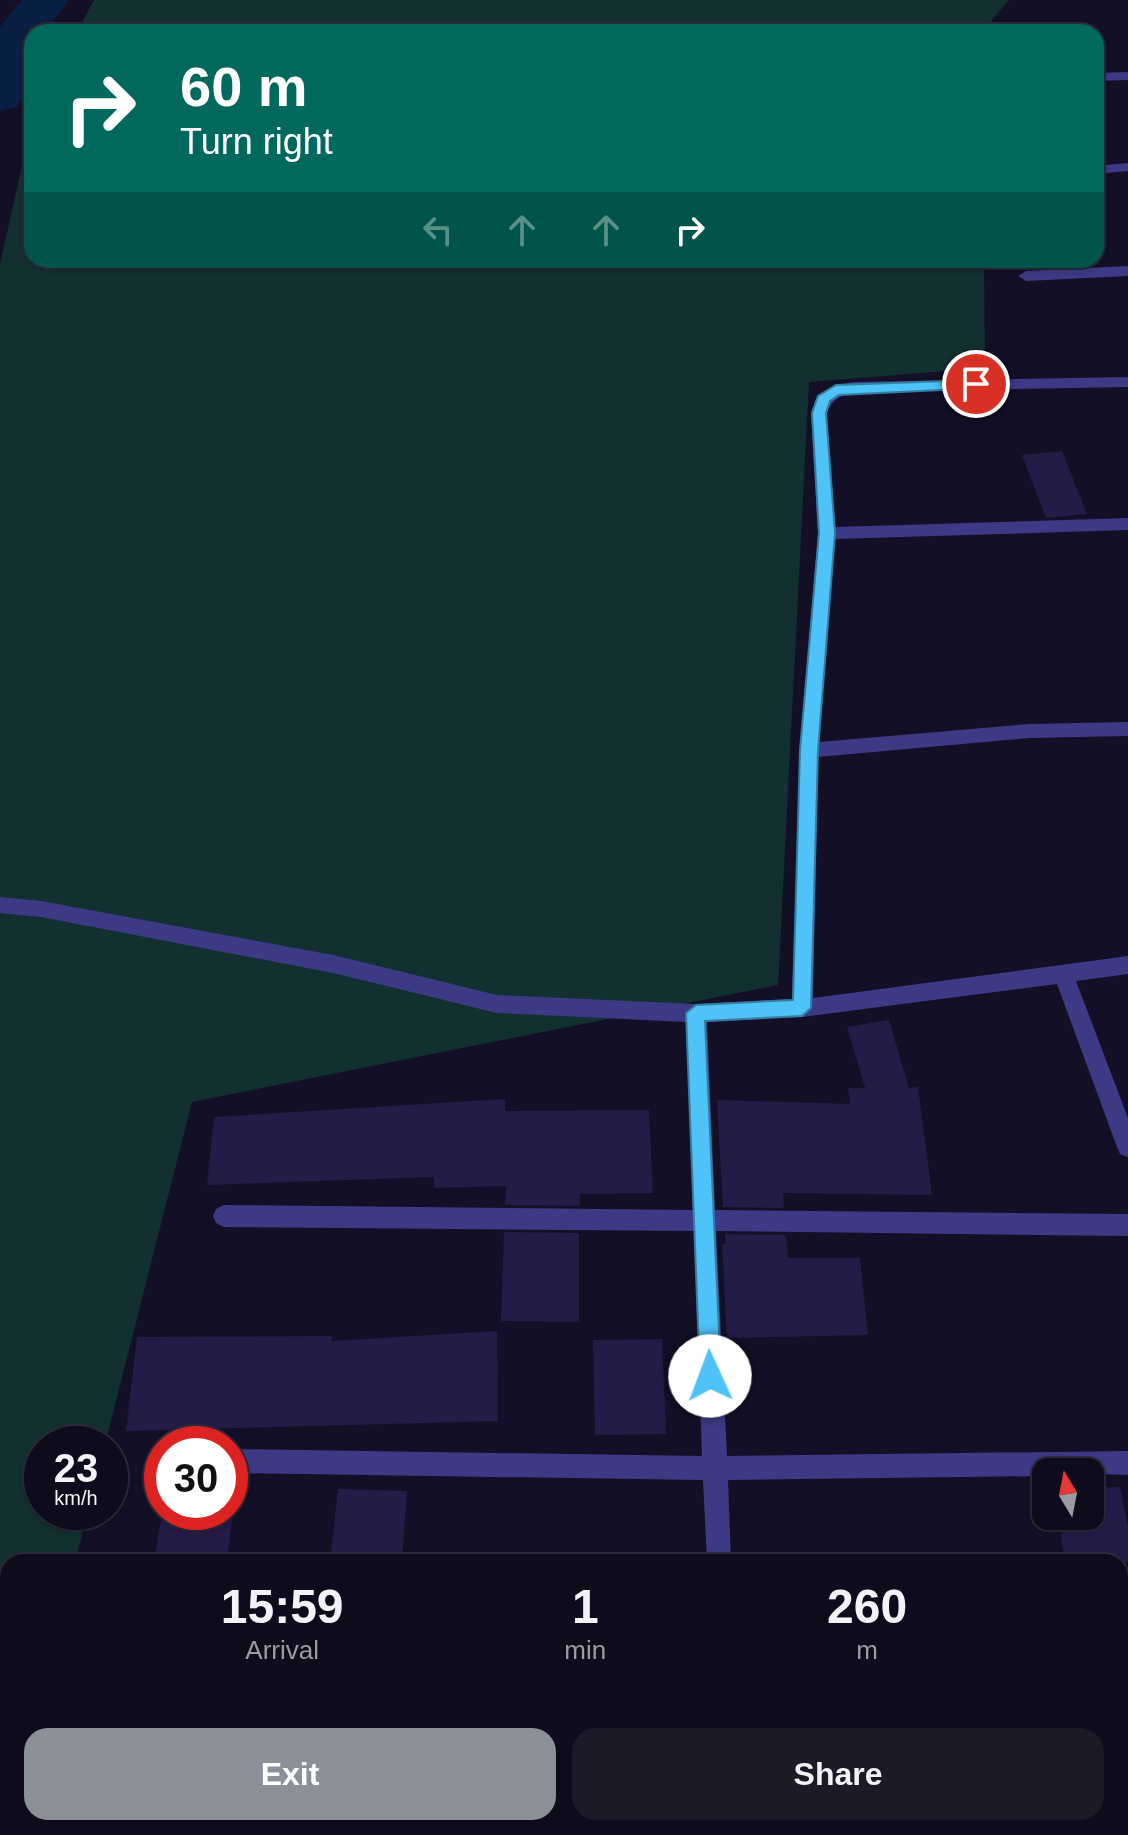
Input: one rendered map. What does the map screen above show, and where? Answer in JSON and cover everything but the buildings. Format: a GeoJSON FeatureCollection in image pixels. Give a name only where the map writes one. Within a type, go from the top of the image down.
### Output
{"type":"FeatureCollection","features":[{"type":"Feature","properties":{"kind":"street"},"geometry":{"type":"LineString","coordinates":[[1104,77],[1128,76]]}},
{"type":"Feature","properties":{"kind":"street"},"geometry":{"type":"LineString","coordinates":[[1104,169],[1128,167]]}},
{"type":"Feature","properties":{"kind":"street"},"geometry":{"type":"LineString","coordinates":[[1026,276],[1128,271]]}},
{"type":"Feature","properties":{"kind":"street"},"geometry":{"type":"LineString","coordinates":[[802,1008],[809,750],[827,533],[819,413],[823,399],[836,390],[855,387],[1128,382]]}},
{"type":"Feature","properties":{"kind":"street"},"geometry":{"type":"LineString","coordinates":[[827,533],[1128,524]]}},
{"type":"Feature","properties":{"kind":"street"},"geometry":{"type":"LineString","coordinates":[[809,750],[1029,731],[1128,729]]}},
{"type":"Feature","properties":{"kind":"street"},"geometry":{"type":"LineString","coordinates":[[0,905],[41,909],[333,964],[497,1004],[696,1013],[802,1008],[1128,965]]}},
{"type":"Feature","properties":{"kind":"street"},"geometry":{"type":"LineString","coordinates":[[1063,974],[1128,1147]]}},
{"type":"Feature","properties":{"kind":"street"},"geometry":{"type":"LineString","coordinates":[[696,1013],[719,1554]]}},
{"type":"Feature","properties":{"kind":"street"},"geometry":{"type":"LineString","coordinates":[[224,1216],[1128,1225]]}},
{"type":"Feature","properties":{"kind":"street"},"geometry":{"type":"LineString","coordinates":[[248,1461],[714,1468],[1128,1463]]}},
{"type":"Feature","properties":{"kind":"green space"},"geometry":{"type":"Polygon","coordinates":[[[94,0],[1009,0],[989,24],[81,24],[94,0]]]}},
{"type":"Feature","properties":{"kind":"green space"},"geometry":{"type":"Polygon","coordinates":[[[24,157],[24,268],[984,268],[985,368],[809,382],[778,985],[192,1102],[110,1426],[24,1426],[24,1530],[83,1530],[77,1554],[0,1554],[0,264],[24,157]]]}},
{"type":"Feature","properties":{"kind":"waterway"},"geometry":{"type":"LineString","coordinates":[[27,24],[46,0]]}},
{"type":"Feature","properties":{"kind":"waterway"},"geometry":{"type":"LineString","coordinates":[[0,97],[11,44],[24,28]]}},
{"type":"Feature","properties":{"kind":"route"},"geometry":{"type":"LineString","coordinates":[[710,1376],[696,1013],[802,1008],[809,750],[827,533],[819,413],[823,399],[836,390],[976,384]]}}]}
